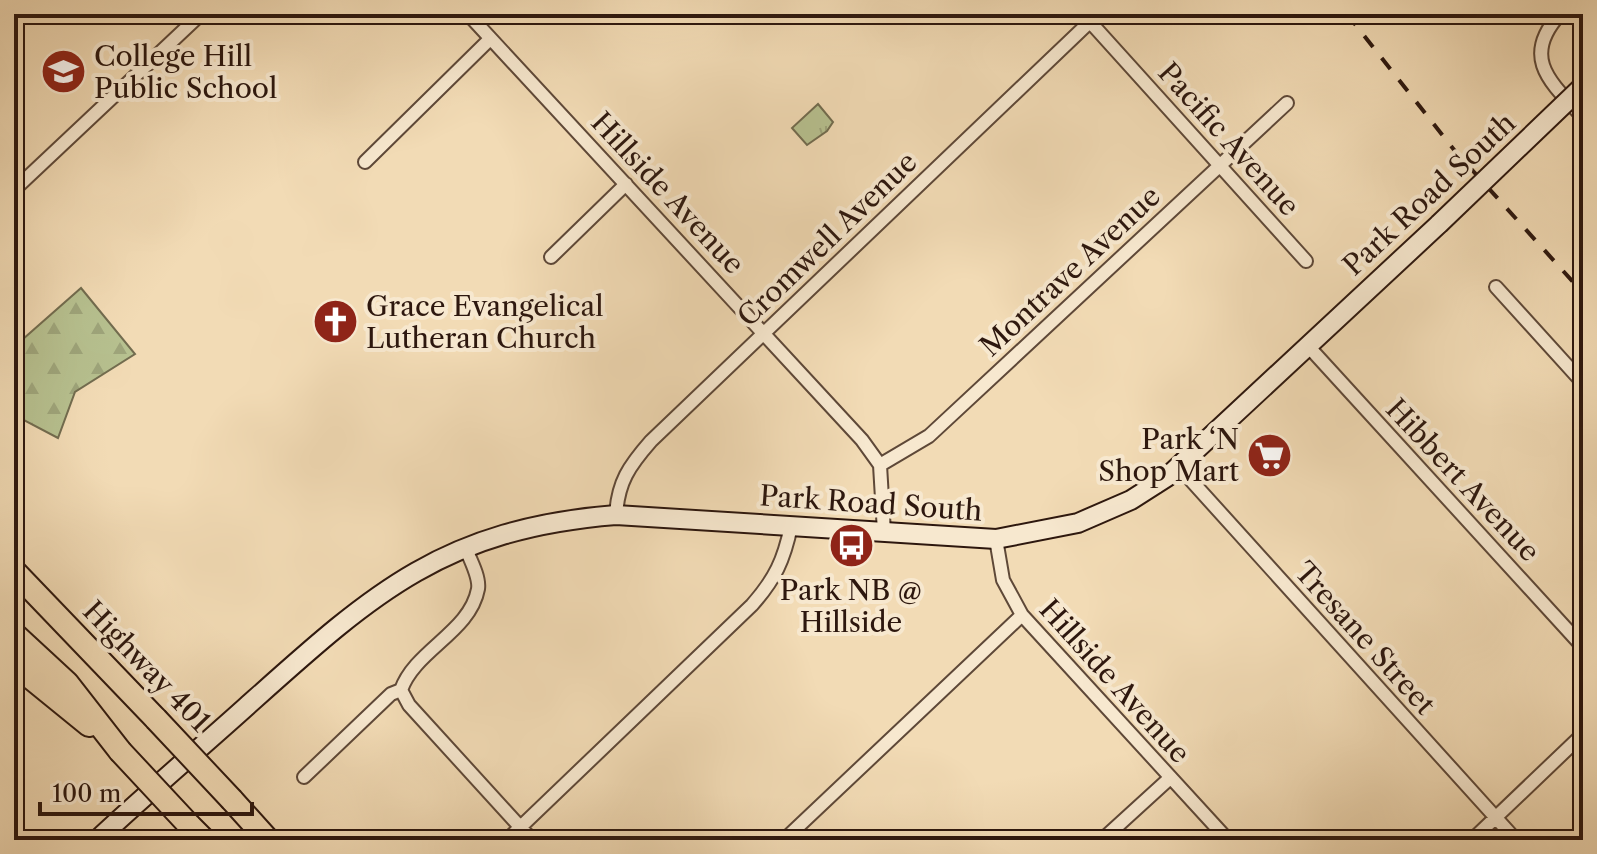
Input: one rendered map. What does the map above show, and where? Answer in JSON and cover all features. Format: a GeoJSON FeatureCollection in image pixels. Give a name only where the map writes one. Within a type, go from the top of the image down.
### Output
{"type":"FeatureCollection","features":[{"type":"Feature","properties":{"kind":"highway","name":"Highway 401"},"geometry":{"type":"LineString","coordinates":[[15,571],[268,840]]}},
{"type":"Feature","properties":{"kind":"highway"},"geometry":{"type":"LineString","coordinates":[[14,634],[67,683],[120,751],[196,832]]}},
{"type":"Feature","properties":{"kind":"highway"},"geometry":{"type":"LineString","coordinates":[[14,664],[120,751]]}},
{"type":"Feature","properties":{"kind":"main road","name":"Park Road South"},"geometry":{"type":"LineString","coordinates":[[97,840],[352,613],[410,573],[465,547],[547,523],[616,515],[996,539],[1044,532],[1099,515],[1143,493],[1179,467],[1583,86]]}},
{"type":"Feature","properties":{"kind":"street"},"geometry":{"type":"LineString","coordinates":[[14,190],[201,14]]}},
{"type":"Feature","properties":{"kind":"street","name":"Hillside Avenue"},"geometry":{"type":"LineString","coordinates":[[468,14],[765,331],[880,465]]}},
{"type":"Feature","properties":{"kind":"street"},"geometry":{"type":"LineString","coordinates":[[1560,14],[1551,24],[1541,47],[1541,61],[1552,84],[1583,117]]}},
{"type":"Feature","properties":{"kind":"street","name":"Pacific Avenue"},"geometry":{"type":"LineString","coordinates":[[1091,16],[1306,261]]}},
{"type":"Feature","properties":{"kind":"street","name":"Cromwell Avenue"},"geometry":{"type":"LineString","coordinates":[[616,515],[617,492],[626,470],[1091,16]]}},
{"type":"Feature","properties":{"kind":"street"},"geometry":{"type":"LineString","coordinates":[[365,162],[490,39]]}},
{"type":"Feature","properties":{"kind":"street","name":"Montrave Avenue"},"geometry":{"type":"LineString","coordinates":[[880,465],[929,436],[1220,162],[1287,103]]}},
{"type":"Feature","properties":{"kind":"street"},"geometry":{"type":"LineString","coordinates":[[551,257],[626,184]]}},
{"type":"Feature","properties":{"kind":"street"},"geometry":{"type":"LineString","coordinates":[[1496,287],[1583,383]]}},
{"type":"Feature","properties":{"kind":"street","name":"Hibbert Avenue"},"geometry":{"type":"LineString","coordinates":[[1308,346],[1583,647]]}},
{"type":"Feature","properties":{"kind":"street"},"geometry":{"type":"LineString","coordinates":[[880,465],[884,532]]}},
{"type":"Feature","properties":{"kind":"street","name":"Tresane Street"},"geometry":{"type":"LineString","coordinates":[[1179,467],[1516,840]]}},
{"type":"Feature","properties":{"kind":"street"},"geometry":{"type":"LineString","coordinates":[[507,840],[752,605],[780,570],[791,526]]}},
{"type":"Feature","properties":{"kind":"street","name":"Hillside Avenue"},"geometry":{"type":"LineString","coordinates":[[996,539],[1003,580],[1022,615],[1228,840]]}},
{"type":"Feature","properties":{"kind":"street"},"geometry":{"type":"LineString","coordinates":[[465,547],[479,587],[470,610],[406,675],[401,690],[409,705],[532,840]]}},
{"type":"Feature","properties":{"kind":"street"},"geometry":{"type":"LineString","coordinates":[[793,837],[1022,615]]}},
{"type":"Feature","properties":{"kind":"street"},"geometry":{"type":"LineString","coordinates":[[304,777],[391,694],[401,690]]}},
{"type":"Feature","properties":{"kind":"street"},"geometry":{"type":"LineString","coordinates":[[1472,840],[1583,734]]}},
{"type":"Feature","properties":{"kind":"street"},"geometry":{"type":"LineString","coordinates":[[1102,840],[1170,778]]}},
{"type":"Feature","properties":{"kind":"green space"},"geometry":{"type":"Polygon","coordinates":[[[818,104],[833,122],[827,131],[807,145],[792,128],[818,104]]]}},
{"type":"Feature","properties":{"kind":"green space"},"geometry":{"type":"Polygon","coordinates":[[[81,288],[135,354],[75,392],[58,438],[14,415],[14,347],[81,288]]]}},
{"type":"Feature","properties":{"kind":"railway"},"geometry":{"type":"LineString","coordinates":[[1347,14],[1455,151],[1583,293]]}},
{"type":"Feature","properties":{"kind":"place","name":"College Hill Public School"},"geometry":{"type":"Point","coordinates":[63,72]}},
{"type":"Feature","properties":{"kind":"place","name":"Grace Evangelical Lutheran Church"},"geometry":{"type":"Point","coordinates":[335,322]}},
{"type":"Feature","properties":{"kind":"place","name":"Park ‘N Shop Mart"},"geometry":{"type":"Point","coordinates":[1270,455]}},
{"type":"Feature","properties":{"kind":"place","name":"Park NB @ Hillside"},"geometry":{"type":"Point","coordinates":[851,545]}}]}
